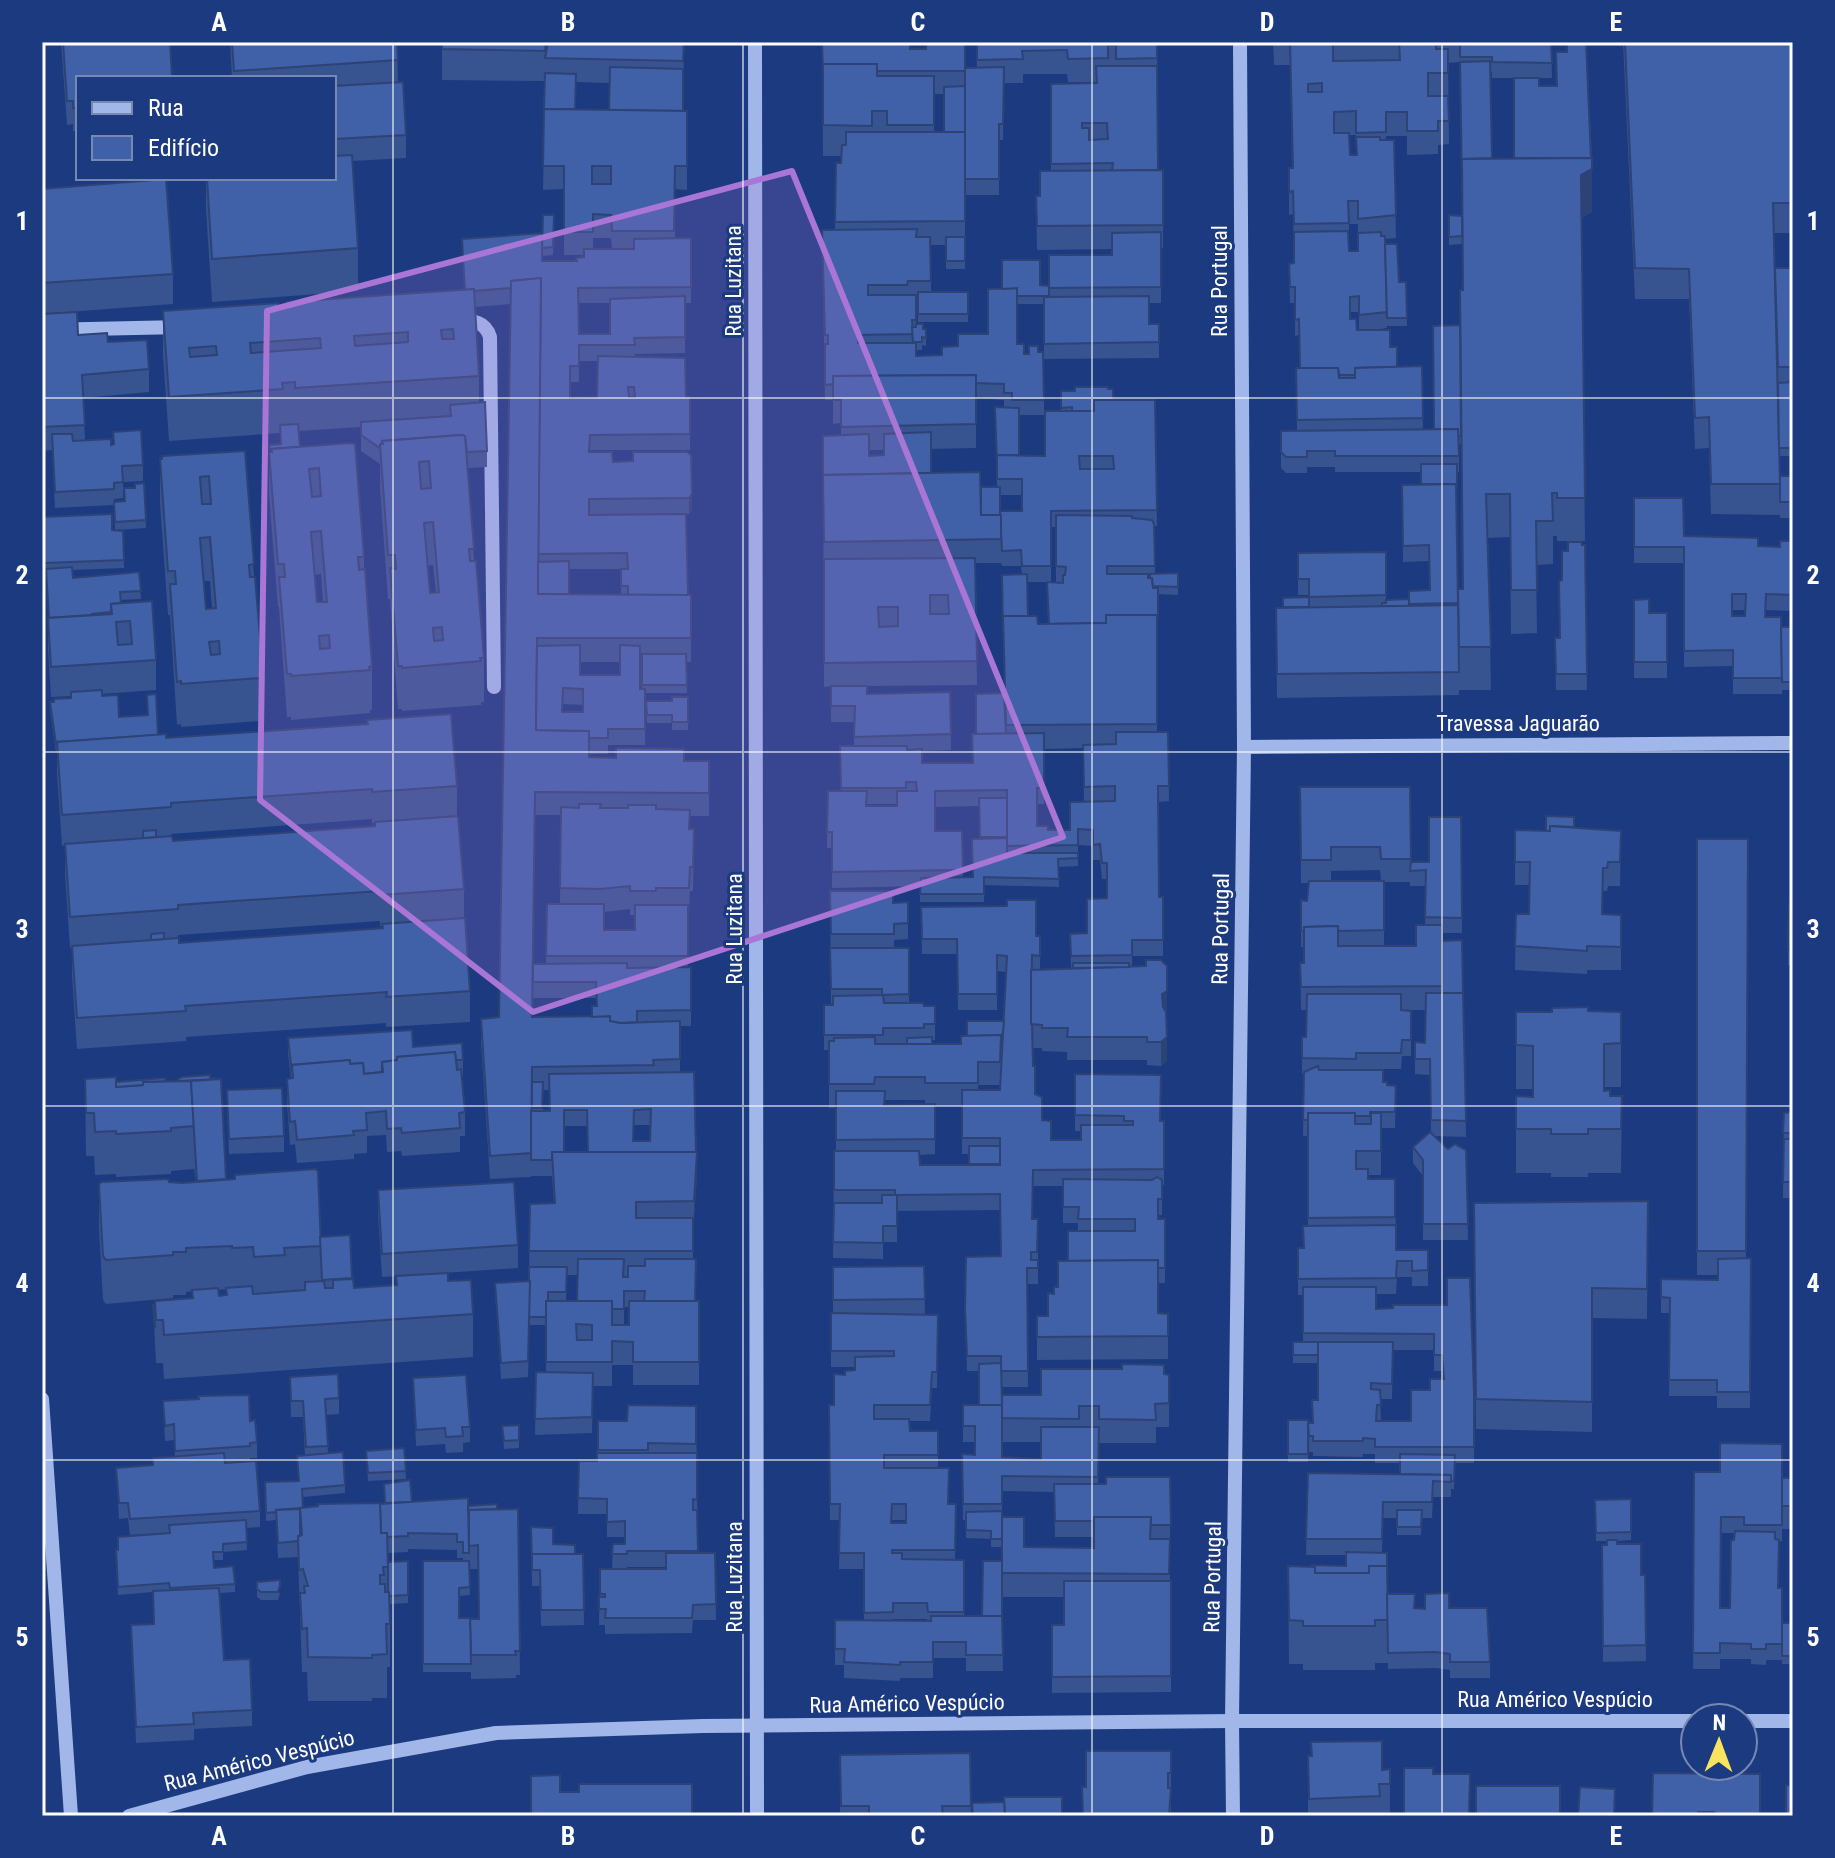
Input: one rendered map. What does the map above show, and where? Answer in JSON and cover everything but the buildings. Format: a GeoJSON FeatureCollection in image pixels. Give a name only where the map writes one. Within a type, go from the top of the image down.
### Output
{"type":"FeatureCollection","features":[{"type":"Feature","properties":{"kind":"street","name":"Rua Luzitana"},"geometry":{"type":"LineString","coordinates":[[755,42],[757,1816]]}},
{"type":"Feature","properties":{"kind":"street","name":"Rua Portugal"},"geometry":{"type":"LineString","coordinates":[[1233,1816],[1244,747],[1240,42]]}},
{"type":"Feature","properties":{"kind":"street"},"geometry":{"type":"LineString","coordinates":[[441,322],[481,323],[490,337],[494,687]]}},
{"type":"Feature","properties":{"kind":"street"},"geometry":{"type":"LineString","coordinates":[[42,330],[201,326]]}},
{"type":"Feature","properties":{"kind":"street","name":"Travessa Jaguarão"},"geometry":{"type":"LineString","coordinates":[[1244,747],[1793,743]]}},
{"type":"Feature","properties":{"kind":"street"},"geometry":{"type":"LineString","coordinates":[[42,1399],[71,1816]]}},
{"type":"Feature","properties":{"kind":"street","name":"Rua Américo Vespúcio"},"geometry":{"type":"LineString","coordinates":[[129,1816],[307,1767],[496,1733],[1232,1721],[1679,1721]]}},
{"type":"Feature","properties":{"kind":"street"},"geometry":{"type":"LineString","coordinates":[[1759,1721],[1793,1721]]}},
{"type":"Feature","properties":{"kind":"highlighted area"},"geometry":{"type":"Polygon","coordinates":[[[792,171],[1063,837],[533,1012],[260,800],[267,311],[792,171]]]}}]}
